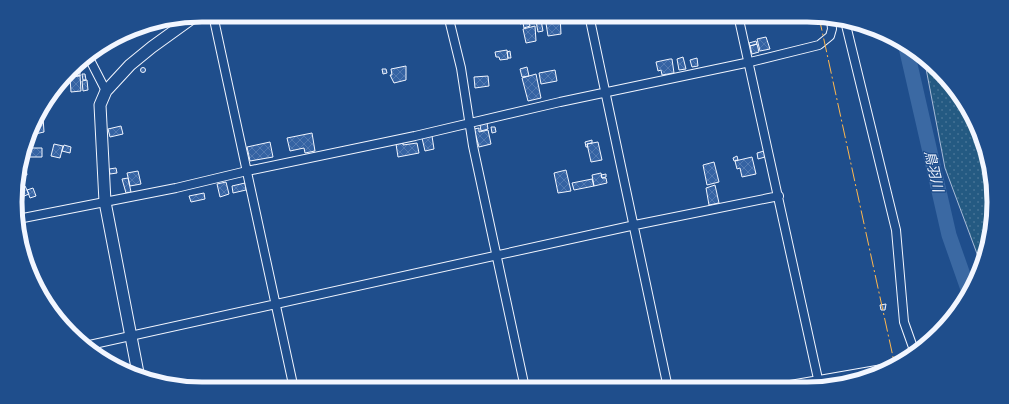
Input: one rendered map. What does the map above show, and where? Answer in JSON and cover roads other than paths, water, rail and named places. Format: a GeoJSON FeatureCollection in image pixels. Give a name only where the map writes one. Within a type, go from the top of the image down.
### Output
{"type":"FeatureCollection","features":[{"type":"Feature","properties":{"kind":"street"},"geometry":{"type":"LineString","coordinates":[[215,22],[292,382]]}},
{"type":"Feature","properties":{"kind":"street"},"geometry":{"type":"LineString","coordinates":[[450,22],[460,68],[468,124],[524,382]]}},
{"type":"Feature","properties":{"kind":"street"},"geometry":{"type":"LineString","coordinates":[[591,22],[635,225],[667,382]]}},
{"type":"Feature","properties":{"kind":"street"},"geometry":{"type":"LineString","coordinates":[[740,22],[750,62],[818,379]]}},
{"type":"Feature","properties":{"kind":"street"},"geometry":{"type":"LineString","coordinates":[[137,370],[105,202],[100,105],[106,90],[130,65],[186,23]]}},
{"type":"Feature","properties":{"kind":"street"},"geometry":{"type":"LineString","coordinates":[[23,218],[176,188],[606,92],[750,62],[819,45],[830,36],[832,24]]}},
{"type":"Feature","properties":{"kind":"street"},"geometry":{"type":"LineString","coordinates":[[846,26],[896,230],[904,322],[913,348]]}},
{"type":"Feature","properties":{"kind":"street"},"geometry":{"type":"LineString","coordinates":[[90,60],[106,90]]}},
{"type":"Feature","properties":{"kind":"street"},"geometry":{"type":"LineString","coordinates":[[92,345],[635,225],[779,196]]}},
{"type":"Feature","properties":{"kind":"street"},"geometry":{"type":"LineString","coordinates":[[803,382],[867,371]]}},
{"type":"Feature","properties":{"kind":"waterway","name":"鳥羽川"},"geometry":{"type":"LineString","coordinates":[[907,52],[949,235],[967,285]]}}]}
